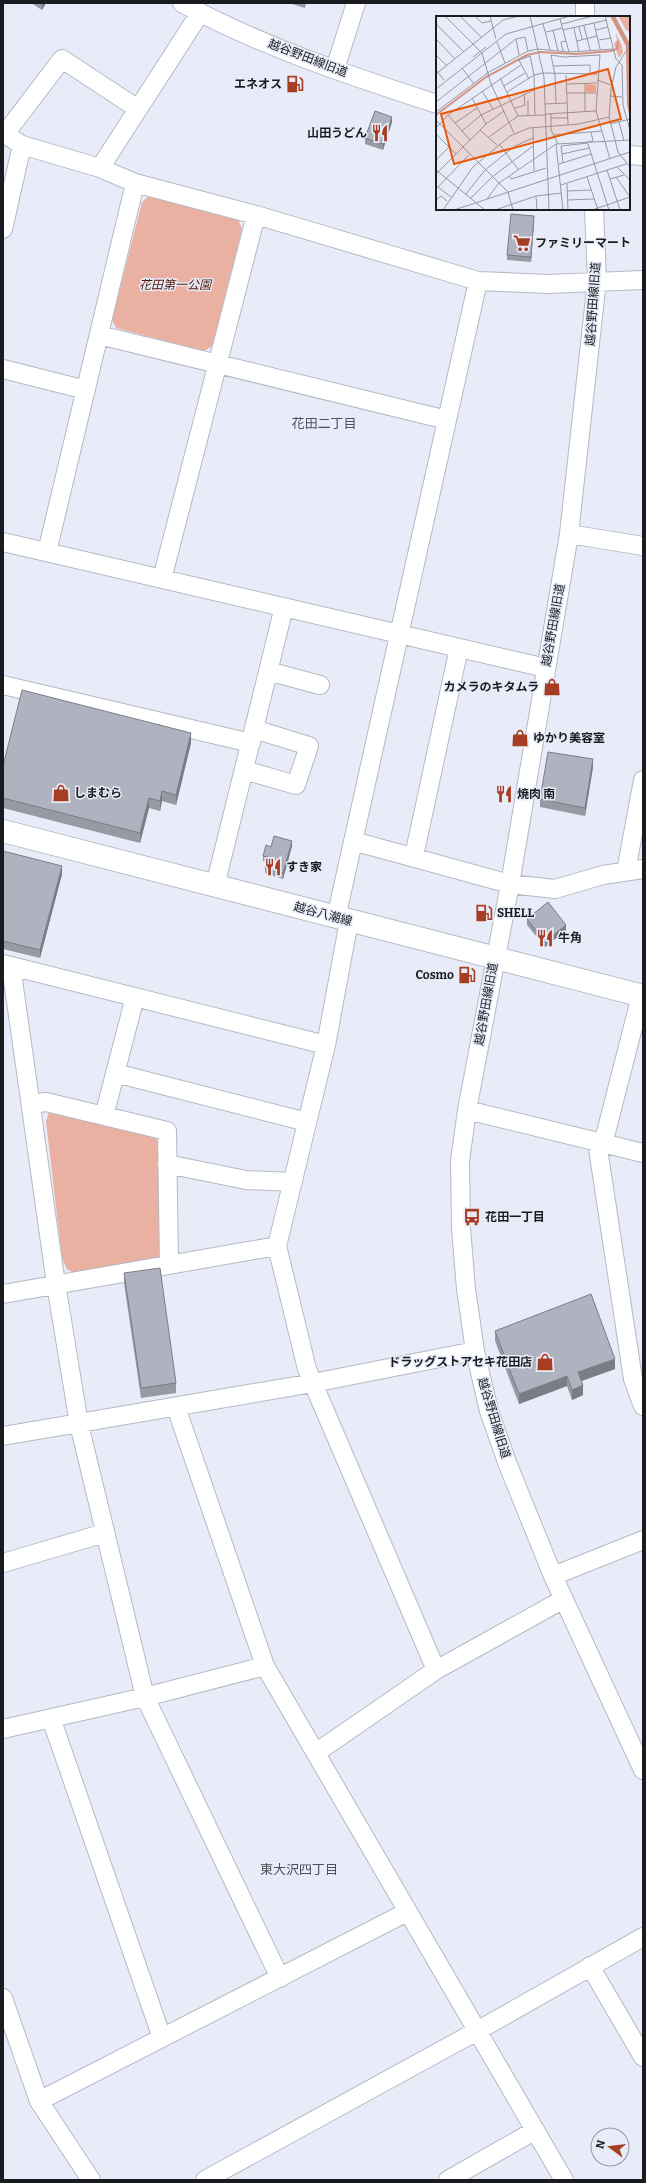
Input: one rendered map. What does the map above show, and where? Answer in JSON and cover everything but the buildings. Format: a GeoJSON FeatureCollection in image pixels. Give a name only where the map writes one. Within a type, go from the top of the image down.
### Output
{"type":"FeatureCollection","features":[{"type":"Feature","properties":{"kind":"main road","name":"越谷八潮線"},"geometry":{"type":"LineString","coordinates":[[3,831],[642,996]]}},
{"type":"Feature","properties":{"kind":"street","name":"越谷野田線旧道"},"geometry":{"type":"LineString","coordinates":[[182,3],[200,13],[257,38],[335,69],[436,104]]}},
{"type":"Feature","properties":{"kind":"street"},"geometry":{"type":"LineString","coordinates":[[335,69],[356,3]]}},
{"type":"Feature","properties":{"kind":"street"},"geometry":{"type":"LineString","coordinates":[[585,3],[585,16]]}},
{"type":"Feature","properties":{"kind":"street"},"geometry":{"type":"LineString","coordinates":[[100,168],[200,13]]}},
{"type":"Feature","properties":{"kind":"street"},"geometry":{"type":"LineString","coordinates":[[138,109],[62,59],[4,134],[22,145],[100,168],[135,182],[256,215],[478,281],[548,284],[596,280],[643,280]]}},
{"type":"Feature","properties":{"kind":"street"},"geometry":{"type":"LineString","coordinates":[[3,229],[22,145]]}},
{"type":"Feature","properties":{"kind":"street"},"geometry":{"type":"LineString","coordinates":[[630,155],[643,156]]}},
{"type":"Feature","properties":{"kind":"street"},"geometry":{"type":"LineString","coordinates":[[47,552],[135,182]]}},
{"type":"Feature","properties":{"kind":"street","name":"越谷野田線旧道"},"geometry":{"type":"LineString","coordinates":[[594,210],[596,280],[569,534],[510,884],[494,959],[467,1110],[460,1161],[461,1228],[466,1289],[475,1352],[489,1411],[508,1465],[553,1576],[643,1770]]}},
{"type":"Feature","properties":{"kind":"street"},"geometry":{"type":"LineString","coordinates":[[162,579],[256,215]]}},
{"type":"Feature","properties":{"kind":"street"},"geometry":{"type":"LineString","coordinates":[[436,1670],[307,1369],[278,1246],[326,1044],[353,841],[478,281]]}},
{"type":"Feature","properties":{"kind":"street"},"geometry":{"type":"LineString","coordinates":[[99,335],[447,420]]}},
{"type":"Feature","properties":{"kind":"street"},"geometry":{"type":"LineString","coordinates":[[3,369],[86,390]]}},
{"type":"Feature","properties":{"kind":"street"},"geometry":{"type":"LineString","coordinates":[[569,534],[643,546]]}},
{"type":"Feature","properties":{"kind":"street"},"geometry":{"type":"LineString","coordinates":[[3,542],[546,668]]}},
{"type":"Feature","properties":{"kind":"street"},"geometry":{"type":"LineString","coordinates":[[215,886],[284,607]]}},
{"type":"Feature","properties":{"kind":"street"},"geometry":{"type":"LineString","coordinates":[[414,856],[459,648]]}},
{"type":"Feature","properties":{"kind":"street"},"geometry":{"type":"LineString","coordinates":[[268,672],[320,685]]}},
{"type":"Feature","properties":{"kind":"street"},"geometry":{"type":"LineString","coordinates":[[3,685],[252,736],[309,746],[296,785],[244,770]]}},
{"type":"Feature","properties":{"kind":"street"},"geometry":{"type":"LineString","coordinates":[[353,841],[414,856],[510,884],[555,889],[634,870],[643,780]]}},
{"type":"Feature","properties":{"kind":"street"},"geometry":{"type":"LineString","coordinates":[[280,1978],[145,1697],[79,1424],[56,1284],[31,1104],[7,965],[326,1044]]}},
{"type":"Feature","properties":{"kind":"street"},"geometry":{"type":"LineString","coordinates":[[642,996],[600,1143],[633,1379],[643,1406]]}},
{"type":"Feature","properties":{"kind":"street"},"geometry":{"type":"LineString","coordinates":[[104,1116],[135,997]]}},
{"type":"Feature","properties":{"kind":"street"},"geometry":{"type":"LineString","coordinates":[[115,1073],[307,1122]]}},
{"type":"Feature","properties":{"kind":"street"},"geometry":{"type":"LineString","coordinates":[[31,1104],[46,1102],[167,1131],[169,1264]]}},
{"type":"Feature","properties":{"kind":"street"},"geometry":{"type":"LineString","coordinates":[[467,1110],[600,1143],[643,1152]]}},
{"type":"Feature","properties":{"kind":"street"},"geometry":{"type":"LineString","coordinates":[[167,1164],[246,1180],[293,1182]]}},
{"type":"Feature","properties":{"kind":"street"},"geometry":{"type":"LineString","coordinates":[[3,1294],[278,1246]]}},
{"type":"Feature","properties":{"kind":"street"},"geometry":{"type":"LineString","coordinates":[[3,1436],[313,1383],[475,1352]]}},
{"type":"Feature","properties":{"kind":"street"},"geometry":{"type":"LineString","coordinates":[[176,1407],[265,1666],[317,1752],[407,1912],[564,2180]]}},
{"type":"Feature","properties":{"kind":"street"},"geometry":{"type":"LineString","coordinates":[[3,1563],[105,1533]]}},
{"type":"Feature","properties":{"kind":"street"},"geometry":{"type":"LineString","coordinates":[[553,1576],[643,1540]]}},
{"type":"Feature","properties":{"kind":"street"},"geometry":{"type":"LineString","coordinates":[[317,1752],[436,1670],[564,1599]]}},
{"type":"Feature","properties":{"kind":"street"},"geometry":{"type":"LineString","coordinates":[[3,1729],[145,1697],[265,1666]]}},
{"type":"Feature","properties":{"kind":"street"},"geometry":{"type":"LineString","coordinates":[[51,1718],[162,2038]]}},
{"type":"Feature","properties":{"kind":"street"},"geometry":{"type":"LineString","coordinates":[[40,2101],[407,1912]]}},
{"type":"Feature","properties":{"kind":"street"},"geometry":{"type":"LineString","coordinates":[[205,2180],[478,2031],[643,1937]]}},
{"type":"Feature","properties":{"kind":"street"},"geometry":{"type":"LineString","coordinates":[[590,1966],[643,2057]]}},
{"type":"Feature","properties":{"kind":"street"},"geometry":{"type":"LineString","coordinates":[[3,1998],[40,2101],[91,2180]]}},
{"type":"Feature","properties":{"kind":"street"},"geometry":{"type":"LineString","coordinates":[[448,2180],[534,2131]]}},
{"type":"Feature","properties":{"kind":"green space","name":"花田第一公園"},"geometry":{"type":"Polygon","coordinates":[[[150,195],[238,219],[242,229],[213,346],[204,351],[116,328],[112,320],[142,202],[150,195]]]}},
{"type":"Feature","properties":{"kind":"green space"},"geometry":{"type":"Polygon","coordinates":[[[56,1110],[153,1136],[158,1141],[160,1149],[161,1252],[158,1258],[75,1274],[67,1269],[62,1258],[46,1121],[49,1112],[56,1110]]]}},
{"type":"Feature","properties":{"kind":"place","name":"エネオス"},"geometry":{"type":"Point","coordinates":[295,84]}},
{"type":"Feature","properties":{"kind":"place","name":"山田うどん"},"geometry":{"type":"Point","coordinates":[380,133]}},
{"type":"Feature","properties":{"kind":"place","name":"ファミリーマート"},"geometry":{"type":"Point","coordinates":[522,243]}},
{"type":"Feature","properties":{"kind":"place","name":"カメラのキタムラ"},"geometry":{"type":"Point","coordinates":[552,687]}},
{"type":"Feature","properties":{"kind":"place","name":"ゆかり美容室"},"geometry":{"type":"Point","coordinates":[520,738]}},
{"type":"Feature","properties":{"kind":"place","name":"しまむら"},"geometry":{"type":"Point","coordinates":[61,793]}},
{"type":"Feature","properties":{"kind":"place","name":"焼肉 南"},"geometry":{"type":"Point","coordinates":[504,794]}},
{"type":"Feature","properties":{"kind":"place","name":"すき家"},"geometry":{"type":"Point","coordinates":[273,867]}},
{"type":"Feature","properties":{"kind":"place","name":"SHELL"},"geometry":{"type":"Point","coordinates":[484,913]}},
{"type":"Feature","properties":{"kind":"place","name":"牛角"},"geometry":{"type":"Point","coordinates":[545,938]}},
{"type":"Feature","properties":{"kind":"place","name":"Cosmo"},"geometry":{"type":"Point","coordinates":[467,975]}},
{"type":"Feature","properties":{"kind":"place","name":"花田一丁目"},"geometry":{"type":"Point","coordinates":[472,1217]}},
{"type":"Feature","properties":{"kind":"place","name":"ドラッグストアセキ花田店"},"geometry":{"type":"Point","coordinates":[545,1362]}},
{"type":"Feature","properties":{"kind":"district","name":"花田二丁目"},"geometry":{"type":"Point","coordinates":[324,423]}},
{"type":"Feature","properties":{"kind":"district","name":"東大沢四丁目"},"geometry":{"type":"Point","coordinates":[299,1869]}}]}
